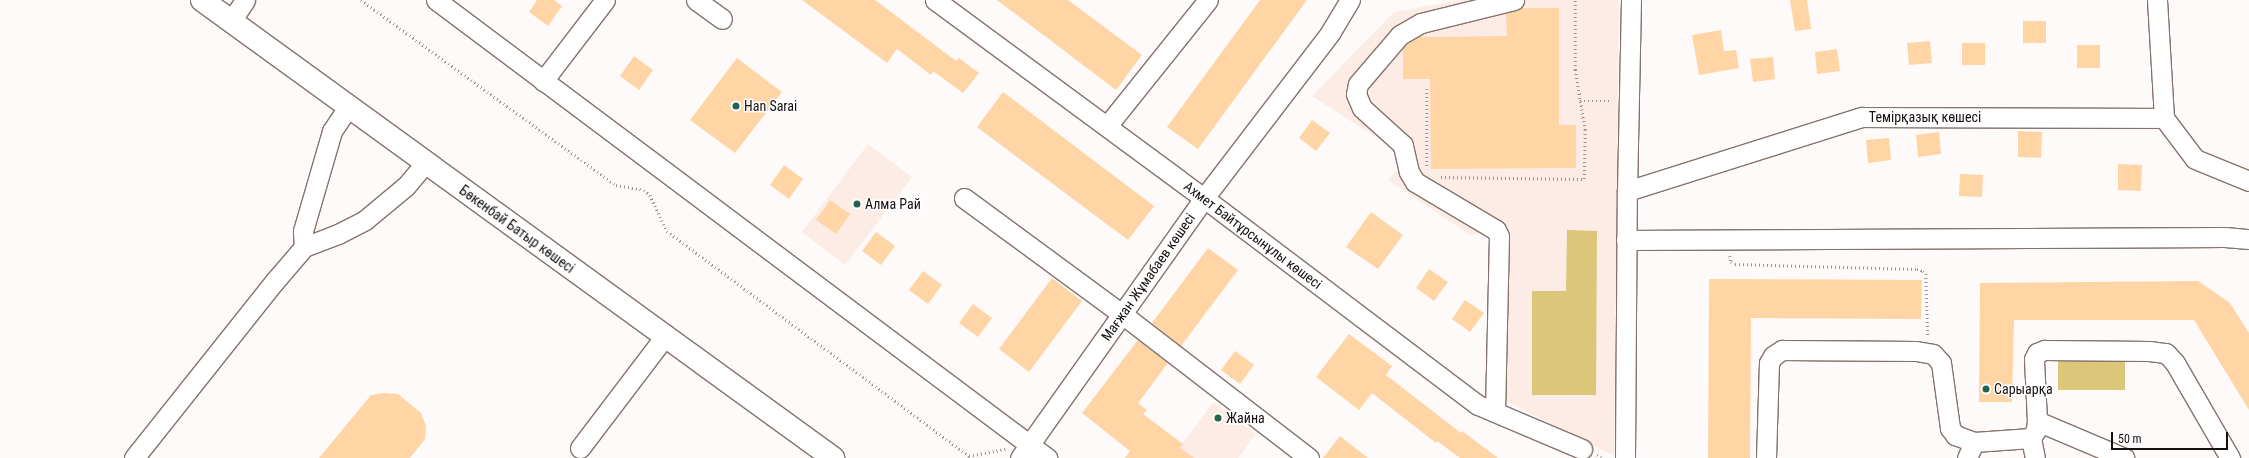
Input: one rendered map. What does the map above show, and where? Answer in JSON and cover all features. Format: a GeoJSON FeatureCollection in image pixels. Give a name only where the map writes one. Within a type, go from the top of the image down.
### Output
{"type":"FeatureCollection","features":[{"type":"Feature","properties":{"kind":"main road","name":"Бөкенбай Батыр көшесі"},"geometry":{"type":"LineString","coordinates":[[202,0],[833,458]]}},
{"type":"Feature","properties":{"kind":"street"},"geometry":{"type":"LineString","coordinates":[[231,21],[245,0]]}},
{"type":"Feature","properties":{"kind":"street"},"geometry":{"type":"LineString","coordinates":[[436,0],[1024,453],[1047,458]]}},
{"type":"Feature","properties":{"kind":"street"},"geometry":{"type":"LineString","coordinates":[[543,82],[605,0]]}},
{"type":"Feature","properties":{"kind":"street"},"geometry":{"type":"LineString","coordinates":[[696,0],[722,20]]}},
{"type":"Feature","properties":{"kind":"street","name":"Ахмет Байтұрсынұлы көшесі"},"geometry":{"type":"LineString","coordinates":[[935,0],[1204,198],[1478,404],[1582,449]]}},
{"type":"Feature","properties":{"kind":"street"},"geometry":{"type":"LineString","coordinates":[[1107,126],[1208,0]]}},
{"type":"Feature","properties":{"kind":"street","name":"Мағжан Жұмабаев көшесі"},"geometry":{"type":"LineString","coordinates":[[1024,453],[1204,198],[1330,33],[1350,0]]}},
{"type":"Feature","properties":{"kind":"street"},"geometry":{"type":"LineString","coordinates":[[1495,412],[1499,236],[1496,230],[1415,182],[1409,172],[1403,145],[1362,108],[1356,94],[1358,84],[1400,35],[1421,23],[1514,0]]}},
{"type":"Feature","properties":{"kind":"street"},"geometry":{"type":"LineString","coordinates":[[1625,458],[1626,240],[1631,0]]}},
{"type":"Feature","properties":{"kind":"street"},"geometry":{"type":"LineString","coordinates":[[2157,0],[2164,118],[2195,159],[2249,181]]}},
{"type":"Feature","properties":{"kind":"street"},"geometry":{"type":"LineString","coordinates":[[304,247],[303,231],[332,131],[349,106]]}},
{"type":"Feature","properties":{"kind":"street","name":"Темірқазық көшесі"},"geometry":{"type":"LineString","coordinates":[[1627,191],[1862,117],[2164,118]]}},
{"type":"Feature","properties":{"kind":"street"},"geometry":{"type":"LineString","coordinates":[[134,458],[274,282],[304,247],[338,234],[365,220],[406,186],[426,162]]}},
{"type":"Feature","properties":{"kind":"street"},"geometry":{"type":"LineString","coordinates":[[964,198],[1122,314],[1309,458]]}},
{"type":"Feature","properties":{"kind":"street"},"geometry":{"type":"LineString","coordinates":[[1626,240],[2210,237],[2249,239]]}},
{"type":"Feature","properties":{"kind":"street"},"geometry":{"type":"LineString","coordinates":[[580,448],[665,336]]}},
{"type":"Feature","properties":{"kind":"street"},"geometry":{"type":"LineString","coordinates":[[1766,458],[1769,363],[1773,356],[1782,350],[1916,351],[1933,354],[1941,363],[1950,428],[1970,450],[2034,430],[2124,458]]}},
{"type":"Feature","properties":{"kind":"street"},"geometry":{"type":"LineString","coordinates":[[2035,458],[2034,359],[2037,353],[2044,350],[2150,351],[2166,353],[2175,363],[2230,458]]}},
{"type":"Feature","properties":{"kind":"path"},"geometry":{"type":"LineString","coordinates":[[361,0],[616,185],[644,190],[650,195],[668,230],[969,456],[1010,448],[1024,453]]}},
{"type":"Feature","properties":{"kind":"path"},"geometry":{"type":"LineString","coordinates":[[1435,177],[1584,180],[1585,130],[1575,70],[1575,0]]}},
{"type":"Feature","properties":{"kind":"path"},"geometry":{"type":"LineString","coordinates":[[1427,89],[1427,170]]}},
{"type":"Feature","properties":{"kind":"path"},"geometry":{"type":"LineString","coordinates":[[1580,100],[1629,101]]}},
{"type":"Feature","properties":{"kind":"path"},"geometry":{"type":"LineString","coordinates":[[1728,239],[1731,262],[1735,264],[1923,271],[1926,274],[1928,339],[1933,354]]}},
{"type":"Feature","properties":{"kind":"shaded area"},"geometry":{"type":"Polygon","coordinates":[[[1460,0],[1619,0],[1614,456],[1488,392],[1490,232],[1470,235],[1388,180],[1401,166],[1396,150],[1312,96],[1394,12],[1460,0]]]}},
{"type":"Feature","properties":{"kind":"shaded area","name":"Алма Рай"},"geometry":{"type":"Polygon","coordinates":[[[868,144],[912,177],[845,265],[802,232],[868,144]]]}},
{"type":"Feature","properties":{"kind":"shaded area"},"geometry":{"type":"Polygon","coordinates":[[[1567,230],[1597,231],[1596,395],[1532,395],[1532,291],[1566,291],[1567,230]]]}},
{"type":"Feature","properties":{"kind":"shaded area"},"geometry":{"type":"Polygon","coordinates":[[[2058,356],[2125,356],[2125,390],[2058,390],[2058,356]]]}},
{"type":"Feature","properties":{"kind":"shaded area","name":"Жайна"},"geometry":{"type":"Polygon","coordinates":[[[1213,402],[1256,434],[1238,458],[1172,458],[1213,402]]]}},
{"type":"Feature","properties":{"kind":"building"},"geometry":{"type":"Polygon","coordinates":[[[537,0],[554,0],[562,6],[548,26],[529,12],[537,0]]]}},
{"type":"Feature","properties":{"kind":"building"},"geometry":{"type":"Polygon","coordinates":[[[802,0],[875,0],[956,61],[959,58],[979,73],[963,93],[933,71],[931,75],[897,49],[887,63],[802,0]]]}},
{"type":"Feature","properties":{"kind":"building"},"geometry":{"type":"Polygon","coordinates":[[[997,0],[1068,0],[1142,55],[1116,90],[997,0]]]}},
{"type":"Feature","properties":{"kind":"building"},"geometry":{"type":"Polygon","coordinates":[[[1260,0],[1307,0],[1198,149],[1167,127],[1260,0]]]}},
{"type":"Feature","properties":{"kind":"building"},"geometry":{"type":"Polygon","coordinates":[[[1790,0],[1807,0],[1811,29],[1795,31],[1790,0]]]}},
{"type":"Feature","properties":{"kind":"building"},"geometry":{"type":"Polygon","coordinates":[[[1522,8],[1559,8],[1559,125],[1576,125],[1576,168],[1431,169],[1430,79],[1403,79],[1403,48],[1419,37],[1507,36],[1506,13],[1522,8]]]}},
{"type":"Feature","properties":{"kind":"building"},"geometry":{"type":"Polygon","coordinates":[[[2023,21],[2046,21],[2046,43],[2023,43],[2023,21]]]}},
{"type":"Feature","properties":{"kind":"building"},"geometry":{"type":"Polygon","coordinates":[[[1721,30],[1724,51],[1736,50],[1739,68],[1699,75],[1692,35],[1721,30]]]}},
{"type":"Feature","properties":{"kind":"building"},"geometry":{"type":"Polygon","coordinates":[[[1930,41],[1932,63],[1909,65],[1907,43],[1930,41]]]}},
{"type":"Feature","properties":{"kind":"building"},"geometry":{"type":"Polygon","coordinates":[[[1962,43],[1985,43],[1985,65],[1962,65],[1962,43]]]}},
{"type":"Feature","properties":{"kind":"building"},"geometry":{"type":"Polygon","coordinates":[[[2077,45],[2100,45],[2100,68],[2077,68],[2077,45]]]}},
{"type":"Feature","properties":{"kind":"building"},"geometry":{"type":"Polygon","coordinates":[[[1837,49],[1840,71],[1817,74],[1815,52],[1837,49]]]}},
{"type":"Feature","properties":{"kind":"building"},"geometry":{"type":"Polygon","coordinates":[[[634,56],[653,70],[639,90],[620,76],[634,56]]]}},
{"type":"Feature","properties":{"kind":"building"},"geometry":{"type":"Polygon","coordinates":[[[1773,57],[1775,79],[1753,82],[1750,59],[1773,57]]]}},
{"type":"Feature","properties":{"kind":"building","name":"Han Sarai"},"geometry":{"type":"Polygon","coordinates":[[[737,58],[782,92],[735,153],[690,120],[737,58]]]}},
{"type":"Feature","properties":{"kind":"building"},"geometry":{"type":"Polygon","coordinates":[[[1003,92],[1154,206],[1128,240],[977,127],[1003,92]]]}},
{"type":"Feature","properties":{"kind":"building"},"geometry":{"type":"Polygon","coordinates":[[[1312,120],[1330,133],[1316,151],[1299,138],[1312,120]]]}},
{"type":"Feature","properties":{"kind":"building"},"geometry":{"type":"Polygon","coordinates":[[[2018,131],[2042,132],[2041,158],[2018,157],[2018,131]]]}},
{"type":"Feature","properties":{"kind":"building"},"geometry":{"type":"Polygon","coordinates":[[[1939,132],[1941,154],[1918,157],[1916,135],[1939,132]]]}},
{"type":"Feature","properties":{"kind":"building"},"geometry":{"type":"Polygon","coordinates":[[[1889,138],[1891,160],[1868,163],[1866,140],[1889,138]]]}},
{"type":"Feature","properties":{"kind":"building"},"geometry":{"type":"Polygon","coordinates":[[[2118,164],[2142,165],[2141,191],[2118,190],[2118,164]]]}},
{"type":"Feature","properties":{"kind":"building"},"geometry":{"type":"Polygon","coordinates":[[[784,165],[803,179],[789,199],[770,185],[784,165]]]}},
{"type":"Feature","properties":{"kind":"building"},"geometry":{"type":"Polygon","coordinates":[[[1960,174],[1983,175],[1982,197],[1959,196],[1960,174]]]}},
{"type":"Feature","properties":{"kind":"building"},"geometry":{"type":"Polygon","coordinates":[[[830,200],[850,214],[836,234],[816,220],[830,200]]]}},
{"type":"Feature","properties":{"kind":"building"},"geometry":{"type":"Polygon","coordinates":[[[1371,212],[1403,235],[1378,269],[1346,247],[1371,212]]]}},
{"type":"Feature","properties":{"kind":"building"},"geometry":{"type":"Polygon","coordinates":[[[876,232],[895,246],[881,265],[862,251],[876,232]]]}},
{"type":"Feature","properties":{"kind":"building"},"geometry":{"type":"Polygon","coordinates":[[[1208,248],[1238,270],[1181,346],[1152,323],[1208,248]]]}},
{"type":"Feature","properties":{"kind":"building"},"geometry":{"type":"Polygon","coordinates":[[[1429,269],[1448,282],[1434,301],[1416,288],[1429,269]]]}},
{"type":"Feature","properties":{"kind":"building"},"geometry":{"type":"Polygon","coordinates":[[[923,271],[942,285],[928,304],[909,290],[923,271]]]}},
{"type":"Feature","properties":{"kind":"building"},"geometry":{"type":"Polygon","coordinates":[[[1052,278],[1082,301],[1029,372],[999,349],[1052,278]]]}},
{"type":"Feature","properties":{"kind":"building"},"geometry":{"type":"Polygon","coordinates":[[[1709,279],[1922,280],[1921,319],[1751,318],[1750,458],[1708,458],[1709,279]]]}},
{"type":"Feature","properties":{"kind":"building"},"geometry":{"type":"Polygon","coordinates":[[[2198,281],[2230,303],[2249,333],[2249,410],[2194,320],[2014,320],[2012,402],[1979,402],[1980,283],[2198,281]]]}},
{"type":"Feature","properties":{"kind":"building"},"geometry":{"type":"Polygon","coordinates":[[[1465,300],[1484,313],[1470,332],[1452,319],[1465,300]]]}},
{"type":"Feature","properties":{"kind":"building"},"geometry":{"type":"Polygon","coordinates":[[[973,304],[992,318],[978,337],[959,323],[973,304]]]}},
{"type":"Feature","properties":{"kind":"building"},"geometry":{"type":"Polygon","coordinates":[[[1349,334],[1392,366],[1386,375],[1461,433],[1462,431],[1498,458],[1460,458],[1437,441],[1436,443],[1372,393],[1359,410],[1316,377],[1349,334]]]}},
{"type":"Feature","properties":{"kind":"building"},"geometry":{"type":"Polygon","coordinates":[[[1138,340],[1168,363],[1138,403],[1147,410],[1143,414],[1183,444],[1180,448],[1194,458],[1125,458],[1130,451],[1082,413],[1138,340]]]}},
{"type":"Feature","properties":{"kind":"building"},"geometry":{"type":"Polygon","coordinates":[[[1235,351],[1254,365],[1240,384],[1221,370],[1235,351]]]}},
{"type":"Feature","properties":{"kind":"building"},"geometry":{"type":"Polygon","coordinates":[[[384,393],[398,394],[421,413],[426,426],[425,439],[410,458],[319,458],[371,395],[384,393]]]}},
{"type":"Feature","properties":{"kind":"building"},"geometry":{"type":"Polygon","coordinates":[[[1340,436],[1368,458],[1323,458],[1340,436]]]}},
{"type":"Feature","properties":{"kind":"place","name":"Han Sarai"},"geometry":{"type":"Point","coordinates":[736,106]}},
{"type":"Feature","properties":{"kind":"place","name":"Алма Рай"},"geometry":{"type":"Point","coordinates":[857,204]}},
{"type":"Feature","properties":{"kind":"place","name":"Сарыарқа"},"geometry":{"type":"Point","coordinates":[1986,389]}},
{"type":"Feature","properties":{"kind":"place","name":"Жайна"},"geometry":{"type":"Point","coordinates":[1218,418]}}]}
